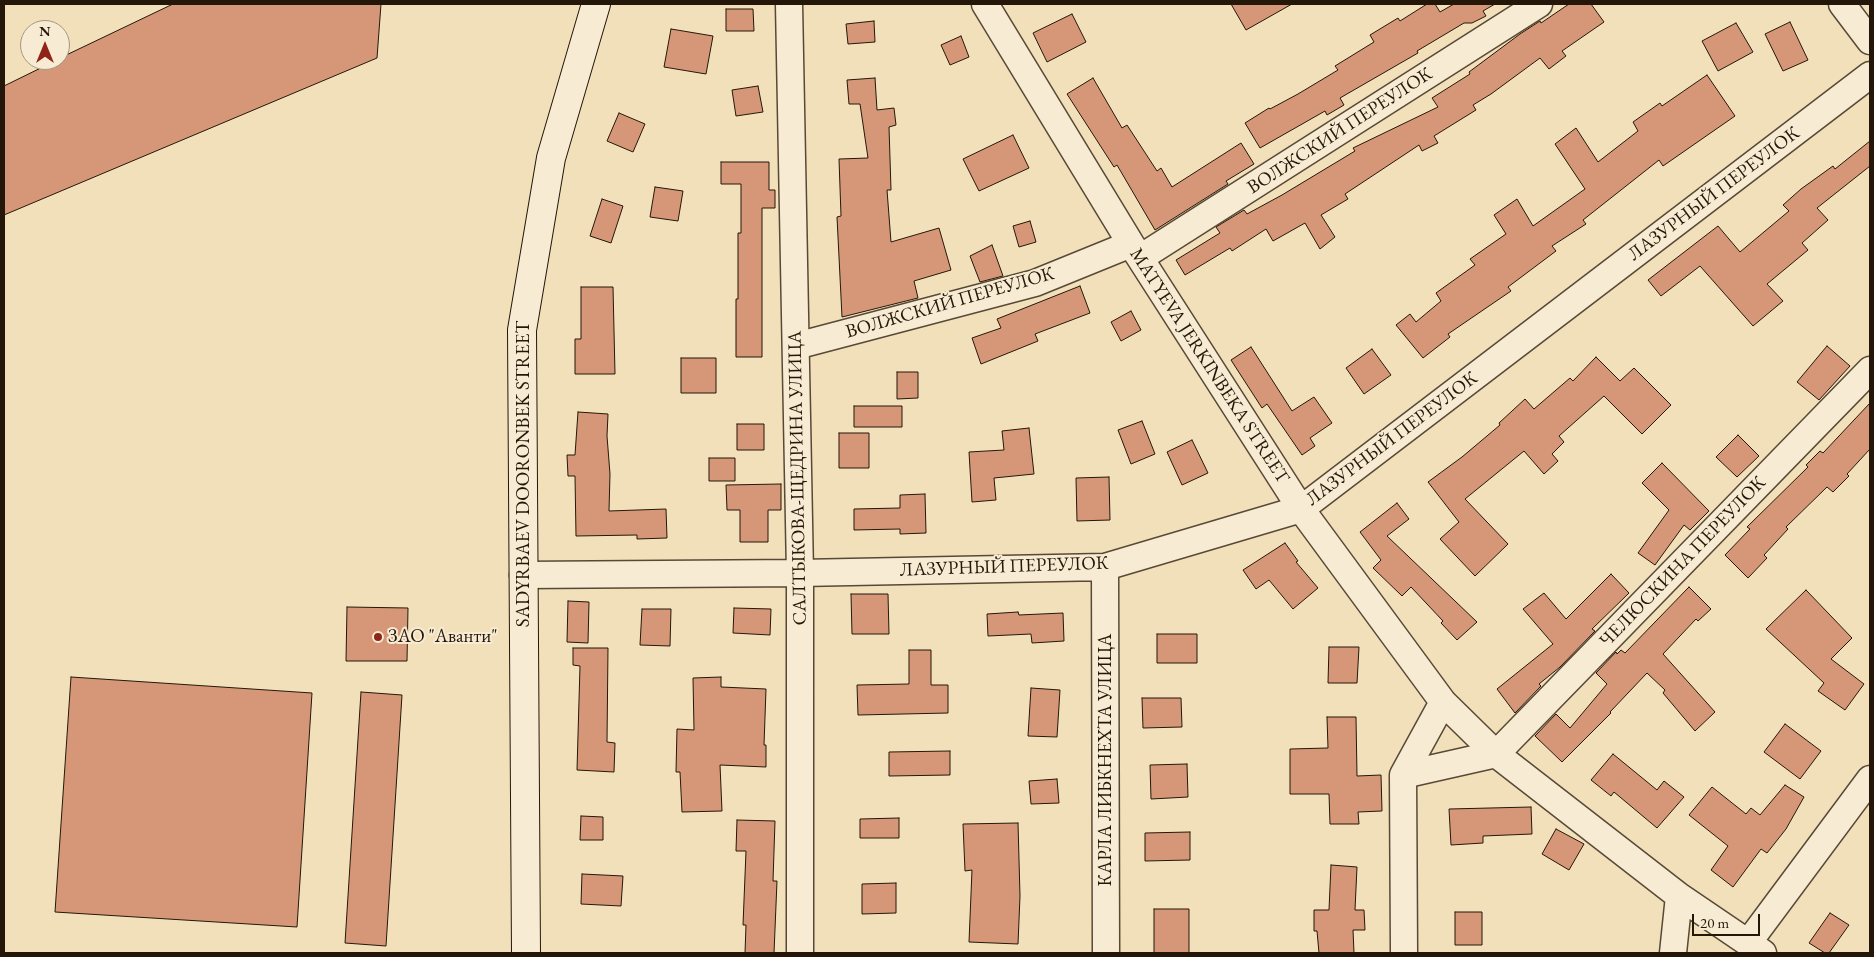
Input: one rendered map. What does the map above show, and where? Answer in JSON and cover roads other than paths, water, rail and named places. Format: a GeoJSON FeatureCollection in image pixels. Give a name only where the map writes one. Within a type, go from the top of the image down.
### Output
{"type":"FeatureCollection","features":[{"type":"Feature","properties":{"kind":"main road","name":"SADYRBAEV DOORONBEK STREET"},"geometry":{"type":"LineString","coordinates":[[526,953],[522,330],[551,158],[596,4]]}},
{"type":"Feature","properties":{"kind":"street","name":"САЛТЫКОВА-ЩЕДРИНА УЛИЦА"},"geometry":{"type":"LineString","coordinates":[[790,4],[800,574],[800,953]]}},
{"type":"Feature","properties":{"kind":"street","name":"MATYEVA JERKINBEKA STREET"},"geometry":{"type":"LineString","coordinates":[[985,4],[1136,251],[1301,509],[1443,702],[1496,754],[1679,896],[1755,948]]}},
{"type":"Feature","properties":{"kind":"street","name":"ВОЛЖСКИЙ ПЕРЕУЛОК"},"geometry":{"type":"LineString","coordinates":[[796,346],[1035,283],[1136,251],[1539,4]]}},
{"type":"Feature","properties":{"kind":"street"},"geometry":{"type":"LineString","coordinates":[[1842,4],[1870,41]]}},
{"type":"Feature","properties":{"kind":"street","name":"ЛАЗУРНЫЙ ПЕРЕУЛОК"},"geometry":{"type":"LineString","coordinates":[[523,575],[800,574],[1105,567],[1301,509],[1870,75]]}},
{"type":"Feature","properties":{"kind":"street","name":"ЧЕЛЮСКИНА ПЕРЕУЛОК"},"geometry":{"type":"LineString","coordinates":[[1496,754],[1870,370]]}},
{"type":"Feature","properties":{"kind":"street","name":"КАРЛА ЛИБКНЕХТА УЛИЦА"},"geometry":{"type":"LineString","coordinates":[[1105,567],[1106,953]]}},
{"type":"Feature","properties":{"kind":"street"},"geometry":{"type":"LineString","coordinates":[[1404,953],[1403,775],[1443,702]]}},
{"type":"Feature","properties":{"kind":"street"},"geometry":{"type":"LineString","coordinates":[[1403,775],[1496,754]]}},
{"type":"Feature","properties":{"kind":"street"},"geometry":{"type":"LineString","coordinates":[[1755,948],[1870,779]]}},
{"type":"Feature","properties":{"kind":"street"},"geometry":{"type":"LineString","coordinates":[[1673,953],[1679,896]]}},
{"type":"Feature","properties":{"kind":"place","name":"ЗАО \"Аванти\""},"geometry":{"type":"Point","coordinates":[378,637]}}]}
